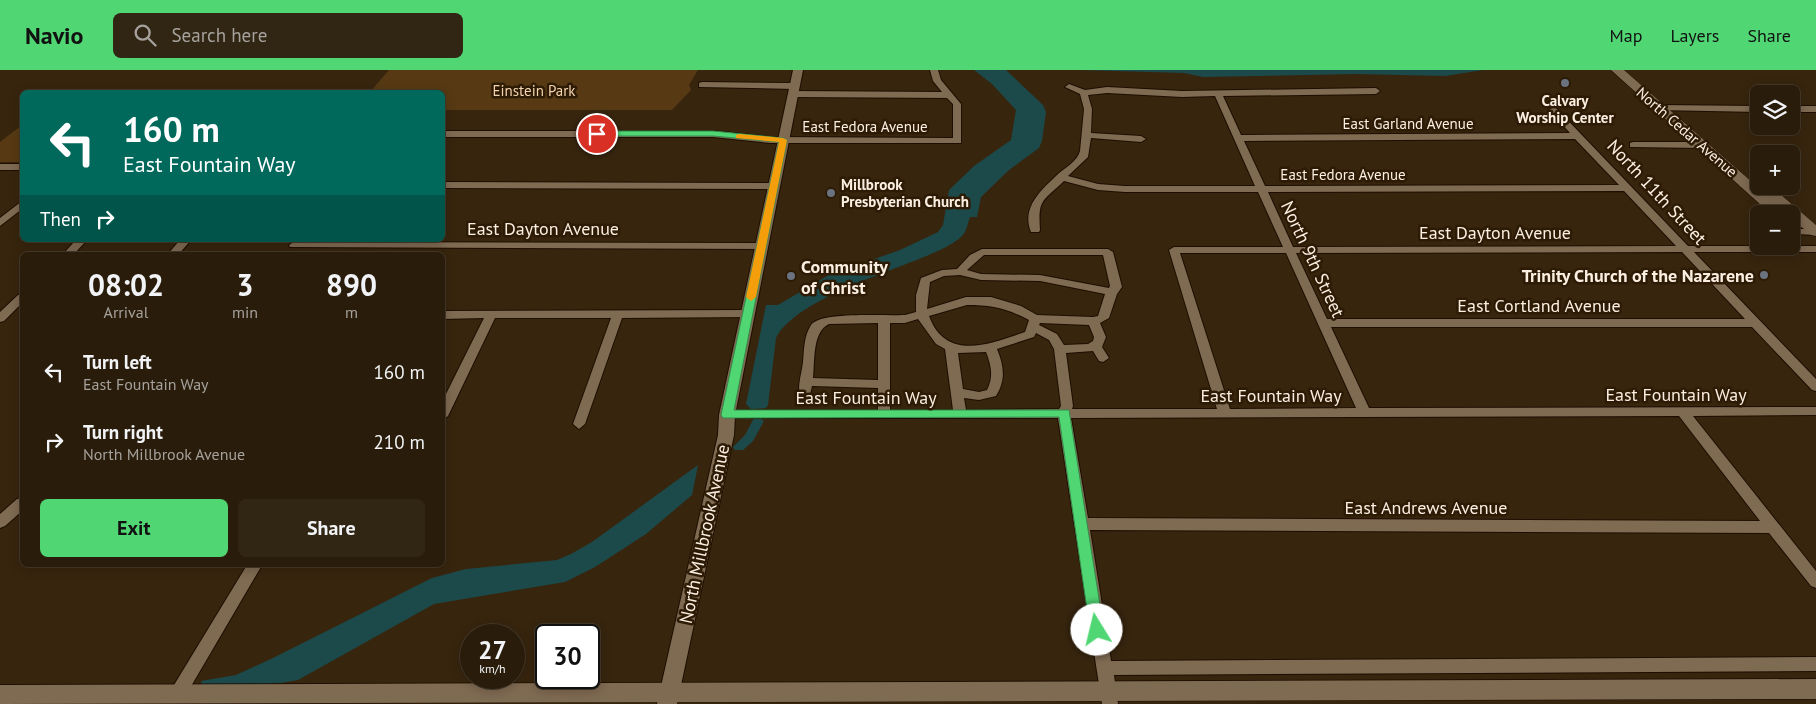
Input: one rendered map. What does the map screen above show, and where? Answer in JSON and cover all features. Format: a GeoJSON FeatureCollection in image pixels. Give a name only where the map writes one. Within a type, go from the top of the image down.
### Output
{"type":"FeatureCollection","features":[{"type":"Feature","properties":{"kind":"main road","name":"North Cedar Avenue"},"geometry":{"type":"LineString","coordinates":[[1617,70],[1750,176]]}},
{"type":"Feature","properties":{"kind":"main road","name":"North Cedar Avenue"},"geometry":{"type":"LineString","coordinates":[[1629,70],[1702,145],[1770,205]]}},
{"type":"Feature","properties":{"kind":"main road"},"geometry":{"type":"LineString","coordinates":[[1773,195],[1816,232]]}},
{"type":"Feature","properties":{"kind":"main road"},"geometry":{"type":"LineString","coordinates":[[1800,232],[1816,248]]}},
{"type":"Feature","properties":{"kind":"main road"},"geometry":{"type":"LineString","coordinates":[[0,696],[169,700],[353,695],[668,698],[1107,687],[1464,697],[1816,689]]}},
{"type":"Feature","properties":{"kind":"main road"},"geometry":{"type":"LineString","coordinates":[[322,704],[353,695]]}},
{"type":"Feature","properties":{"kind":"street","name":"North Millbrook Avenue"},"geometry":{"type":"LineString","coordinates":[[668,698],[726,435],[727,415],[798,70]]}},
{"type":"Feature","properties":{"kind":"street"},"geometry":{"type":"LineString","coordinates":[[934,70],[937,81],[948,95]]}},
{"type":"Feature","properties":{"kind":"street"},"geometry":{"type":"LineString","coordinates":[[702,85],[948,95]]}},
{"type":"Feature","properties":{"kind":"street"},"geometry":{"type":"LineString","coordinates":[[1069,87],[1084,93],[1107,90],[1218,94],[1376,91]]}},
{"type":"Feature","properties":{"kind":"street"},"geometry":{"type":"LineString","coordinates":[[1036,230],[1034,209],[1037,201],[1083,157],[1087,136],[1088,109],[1084,100],[1084,93]]}},
{"type":"Feature","properties":{"kind":"street","name":"North 9th Street"},"geometry":{"type":"LineString","coordinates":[[1218,94],[1364,412]]}},
{"type":"Feature","properties":{"kind":"street","name":"East Fedora Avenue"},"geometry":{"type":"LineString","coordinates":[[445,134],[713,134],[783,140],[958,141],[957,104],[948,95]]}},
{"type":"Feature","properties":{"kind":"street"},"geometry":{"type":"LineString","coordinates":[[1667,108],[1750,109]]}},
{"type":"Feature","properties":{"kind":"street"},"geometry":{"type":"LineString","coordinates":[[1800,109],[1816,109]]}},
{"type":"Feature","properties":{"kind":"street","name":"North 11th Street"},"geometry":{"type":"LineString","coordinates":[[1552,110],[1816,387]]}},
{"type":"Feature","properties":{"kind":"street"},"geometry":{"type":"LineString","coordinates":[[1087,136],[1141,139]]}},
{"type":"Feature","properties":{"kind":"street","name":"East Garland Avenue"},"geometry":{"type":"LineString","coordinates":[[1238,138],[1578,136]]}},
{"type":"Feature","properties":{"kind":"street"},"geometry":{"type":"LineString","coordinates":[[1633,145],[1702,145]]}},
{"type":"Feature","properties":{"kind":"street"},"geometry":{"type":"LineString","coordinates":[[0,167],[20,167]]}},
{"type":"Feature","properties":{"kind":"street","name":"East Fedora Avenue"},"geometry":{"type":"LineString","coordinates":[[1060,177],[1111,188],[1627,188]]}},
{"type":"Feature","properties":{"kind":"street"},"geometry":{"type":"LineString","coordinates":[[445,185],[774,186]]}},
{"type":"Feature","properties":{"kind":"street"},"geometry":{"type":"LineString","coordinates":[[0,222],[20,206]]}},
{"type":"Feature","properties":{"kind":"street"},"geometry":{"type":"LineString","coordinates":[[1800,229],[1816,232]]}},
{"type":"Feature","properties":{"kind":"street"},"geometry":{"type":"LineString","coordinates":[[69,252],[80,242]]}},
{"type":"Feature","properties":{"kind":"street"},"geometry":{"type":"LineString","coordinates":[[175,252],[184,242]]}},
{"type":"Feature","properties":{"kind":"street","name":"East Dayton Avenue"},"geometry":{"type":"LineString","coordinates":[[296,243],[762,246]]}},
{"type":"Feature","properties":{"kind":"street","name":"East Dayton Avenue"},"geometry":{"type":"LineString","coordinates":[[1225,413],[1174,250],[1816,248]]}},
{"type":"Feature","properties":{"kind":"street"},"geometry":{"type":"LineString","coordinates":[[960,272],[974,256],[993,250],[1108,252],[1116,287],[1110,292],[1108,310],[1103,318],[1034,323]]}},
{"type":"Feature","properties":{"kind":"street"},"geometry":{"type":"LineString","coordinates":[[1034,323],[1030,334],[990,348],[951,348],[938,340],[921,315],[925,280],[942,273],[960,272],[981,277],[1040,278],[1110,292]]}},
{"type":"Feature","properties":{"kind":"street"},"geometry":{"type":"LineString","coordinates":[[0,318],[20,298]]}},
{"type":"Feature","properties":{"kind":"street"},"geometry":{"type":"LineString","coordinates":[[805,396],[812,336],[817,325],[827,320],[884,319],[921,315],[966,301],[991,301],[1017,309],[1053,337],[1060,349],[1067,406],[1064,413],[1107,687],[1816,664]]}},
{"type":"Feature","properties":{"kind":"street"},"geometry":{"type":"LineString","coordinates":[[579,424],[618,314]]}},
{"type":"Feature","properties":{"kind":"street"},"geometry":{"type":"LineString","coordinates":[[445,315],[747,314]]}},
{"type":"Feature","properties":{"kind":"street"},"geometry":{"type":"LineString","coordinates":[[445,410],[491,315]]}},
{"type":"Feature","properties":{"kind":"street"},"geometry":{"type":"LineString","coordinates":[[884,319],[884,414]]}},
{"type":"Feature","properties":{"kind":"street"},"geometry":{"type":"LineString","coordinates":[[1060,349],[1091,348],[1099,343],[1100,337],[1094,320]]}},
{"type":"Feature","properties":{"kind":"street","name":"East Cortland Avenue"},"geometry":{"type":"LineString","coordinates":[[1323,323],[1755,323]]}},
{"type":"Feature","properties":{"kind":"street"},"geometry":{"type":"LineString","coordinates":[[1095,346],[1103,358]]}},
{"type":"Feature","properties":{"kind":"street"},"geometry":{"type":"LineString","coordinates":[[951,348],[959,393],[960,414]]}},
{"type":"Feature","properties":{"kind":"street"},"geometry":{"type":"LineString","coordinates":[[959,393],[980,396],[992,393],[996,387],[998,367],[990,348]]}},
{"type":"Feature","properties":{"kind":"street"},"geometry":{"type":"LineString","coordinates":[[806,382],[884,384]]}},
{"type":"Feature","properties":{"kind":"street"},"geometry":{"type":"LineString","coordinates":[[1682,411],[1816,582]]}},
{"type":"Feature","properties":{"kind":"street","name":"East Fountain Way"},"geometry":{"type":"LineString","coordinates":[[727,415],[1816,411]]}},
{"type":"Feature","properties":{"kind":"street"},"geometry":{"type":"LineString","coordinates":[[0,522],[20,505]]}},
{"type":"Feature","properties":{"kind":"street","name":"East Andrews Avenue"},"geometry":{"type":"LineString","coordinates":[[1080,524],[1772,527]]}},
{"type":"Feature","properties":{"kind":"street"},"geometry":{"type":"LineString","coordinates":[[169,700],[254,567]]}},
{"type":"Feature","properties":{"kind":"green space","name":"Einstein Park"},"geometry":{"type":"Polygon","coordinates":[[[389,70],[698,70],[689,85],[691,90],[672,110],[445,110],[445,90],[372,90],[389,70]]]}},
{"type":"Feature","properties":{"kind":"green space"},"geometry":{"type":"Polygon","coordinates":[[[20,127],[20,162],[0,162],[0,142],[20,127]]]}},
{"type":"Feature","properties":{"kind":"water"},"geometry":{"type":"Polygon","coordinates":[[[974,70],[1006,70],[1043,105],[1046,112],[1042,141],[1039,148],[1009,170],[981,197],[977,217],[970,217],[965,232],[957,241],[819,301],[786,325],[776,338],[768,405],[766,408],[751,409],[746,404],[766,305],[778,305],[829,275],[900,250],[938,232],[943,225],[949,190],[974,166],[1011,140],[1016,110],[992,84],[974,70]]]}},
{"type":"Feature","properties":{"kind":"water"},"geometry":{"type":"Polygon","coordinates":[[[1081,70],[1483,70],[1445,76],[1355,74],[1203,77],[1184,73],[1081,70]]]}},
{"type":"Feature","properties":{"kind":"water"},"geometry":{"type":"Polygon","coordinates":[[[698,465],[692,495],[646,534],[595,567],[565,582],[434,604],[298,680],[269,685],[202,686],[201,681],[236,675],[432,578],[466,569],[557,560],[571,554],[592,542],[698,465]]]}},
{"type":"Feature","properties":{"kind":"waterway"},"geometry":{"type":"LineString","coordinates":[[739,447],[749,438],[758,421]]}},
{"type":"Feature","properties":{"kind":"slow traffic"},"geometry":{"type":"LineString","coordinates":[[739,137],[783,140],[751,297]]}},
{"type":"Feature","properties":{"kind":"place","name":"Calvary Worship Center"},"geometry":{"type":"Point","coordinates":[1565,83]}},
{"type":"Feature","properties":{"kind":"place","name":"Millbrook Presbyterian Church"},"geometry":{"type":"Point","coordinates":[831,193]}},
{"type":"Feature","properties":{"kind":"place","name":"Trinity Church of the Nazarene"},"geometry":{"type":"Point","coordinates":[1764,275]}},
{"type":"Feature","properties":{"kind":"place","name":"Community of Christ"},"geometry":{"type":"Point","coordinates":[791,276]}},
{"type":"Feature","properties":{"kind":"route"},"geometry":{"type":"LineString","coordinates":[[597,134],[722,134],[762,140],[783,140],[727,415],[1064,413],[1097,630]]}}]}
